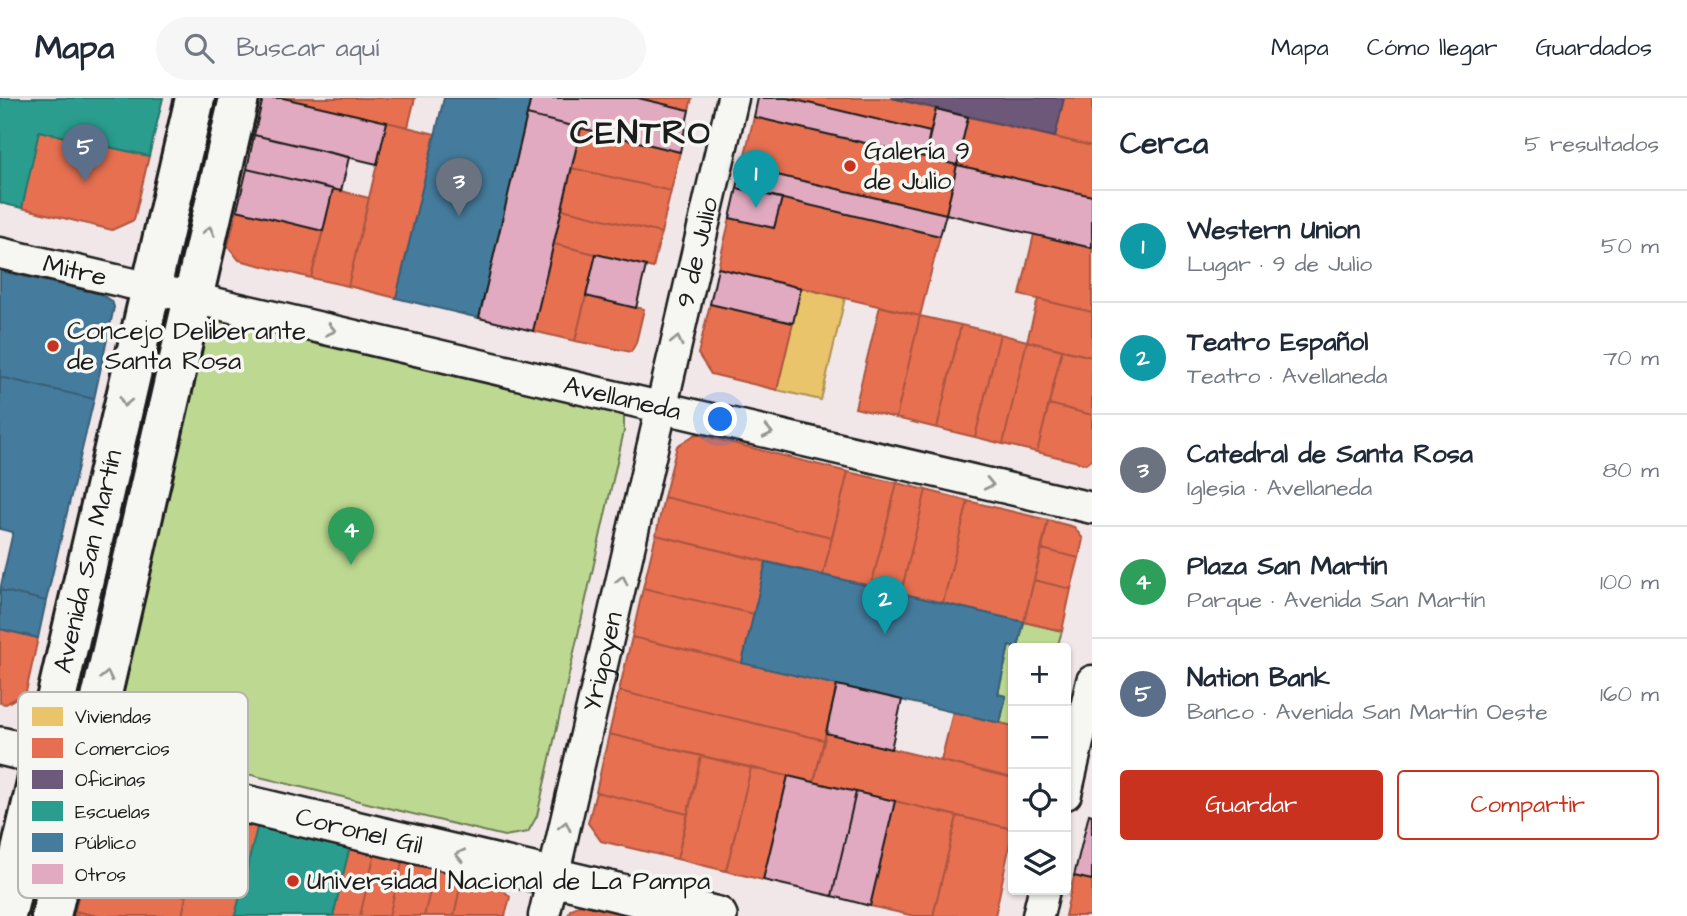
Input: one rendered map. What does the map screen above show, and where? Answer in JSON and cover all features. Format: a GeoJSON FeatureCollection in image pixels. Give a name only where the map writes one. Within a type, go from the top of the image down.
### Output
{"type":"FeatureCollection","features":[{"type":"Feature","properties":{"kind":"main road","name":"Avenida San Martín"},"geometry":{"type":"LineString","coordinates":[[58,692],[195,98]]}},
{"type":"Feature","properties":{"kind":"main road","name":"Avenida San Martín"},"geometry":{"type":"LineString","coordinates":[[103,692],[239,98]]}},
{"type":"Feature","properties":{"kind":"main road"},"geometry":{"type":"LineString","coordinates":[[109,473],[151,482]]}},
{"type":"Feature","properties":{"kind":"main road"},"geometry":{"type":"LineString","coordinates":[[86,573],[128,583]]}},
{"type":"Feature","properties":{"kind":"main road","name":"Avenida San Martín"},"geometry":{"type":"LineString","coordinates":[[6,916],[18,864]]}},
{"type":"Feature","properties":{"kind":"main road","name":"Avenida San Martín"},"geometry":{"type":"LineString","coordinates":[[51,916],[55,898]]}},
{"type":"Feature","properties":{"kind":"street","name":"9 de Julio"},"geometry":{"type":"LineString","coordinates":[[662,408],[733,98]]}},
{"type":"Feature","properties":{"kind":"street","name":"Mitre"},"geometry":{"type":"LineString","coordinates":[[0,253],[151,288]]}},
{"type":"Feature","properties":{"kind":"street","name":"Avellaneda"},"geometry":{"type":"LineString","coordinates":[[151,288],[1092,508]]}},
{"type":"Feature","properties":{"kind":"street","name":"Yrigoyen"},"geometry":{"type":"LineString","coordinates":[[544,916],[662,408]]}},
{"type":"Feature","properties":{"kind":"street"},"geometry":{"type":"LineString","coordinates":[[1071,772],[1092,681]]}},
{"type":"Feature","properties":{"kind":"street","name":"Coronel Gil"},"geometry":{"type":"LineString","coordinates":[[0,746],[18,751]]}},
{"type":"Feature","properties":{"kind":"street","name":"Coronel Gil"},"geometry":{"type":"LineString","coordinates":[[248,805],[718,916]]}},
{"type":"Feature","properties":{"kind":"street"},"geometry":{"type":"LineString","coordinates":[[1038,916],[1043,895]]}},
{"type":"Feature","properties":{"kind":"green space"},"geometry":{"type":"Polygon","coordinates":[[[214,314],[620,409],[624,415],[624,431],[537,816],[528,832],[504,836],[248,774],[248,692],[122,692],[207,319],[214,314]]]}},
{"type":"Feature","properties":{"kind":"green space"},"geometry":{"type":"Polygon","coordinates":[[[1024,622],[1062,631],[1058,643],[1019,643],[1024,622]]]}},
{"type":"Feature","properties":{"kind":"green space"},"geometry":{"type":"Polygon","coordinates":[[[1008,650],[1008,725],[1000,723],[1006,697],[998,694],[1008,650]]]}},
{"type":"Feature","properties":{"kind":"green space"},"geometry":{"type":"Polygon","coordinates":[[[25,898],[43,898],[39,916],[21,916],[25,898]]]}},
{"type":"Feature","properties":{"kind":"building: Viviendas"},"geometry":{"type":"Polygon","coordinates":[[[90,98],[105,101],[106,98],[137,98],[124,151],[80,141],[90,98]]]}},
{"type":"Feature","properties":{"kind":"building: Viviendas"},"geometry":{"type":"Polygon","coordinates":[[[801,288],[845,298],[821,400],[777,390],[801,288]]]}},
{"type":"Feature","properties":{"kind":"building: Comercios"},"geometry":{"type":"Polygon","coordinates":[[[283,98],[415,98],[408,127],[283,98]]]}},
{"type":"Feature","properties":{"kind":"building: Comercios"},"geometry":{"type":"Polygon","coordinates":[[[638,98],[692,98],[689,110],[638,98]]]}},
{"type":"Feature","properties":{"kind":"building: Comercios"},"geometry":{"type":"Polygon","coordinates":[[[787,98],[892,98],[936,109],[930,132],[787,98]]]}},
{"type":"Feature","properties":{"kind":"building: Comercios"},"geometry":{"type":"Polygon","coordinates":[[[892,98],[973,98],[968,117],[892,98]]]}},
{"type":"Feature","properties":{"kind":"building: Comercios"},"geometry":{"type":"Polygon","coordinates":[[[1064,98],[1092,98],[1092,146],[1055,137],[1064,98]]]}},
{"type":"Feature","properties":{"kind":"building: Comercios","name":"Galería 9 de Julio"},"geometry":{"type":"Polygon","coordinates":[[[754,117],[957,165],[946,214],[742,167],[754,117]]]}},
{"type":"Feature","properties":{"kind":"building: Comercios"},"geometry":{"type":"Polygon","coordinates":[[[968,117],[1092,146],[1092,196],[957,165],[968,117]]]}},
{"type":"Feature","properties":{"kind":"building: Comercios"},"geometry":{"type":"Polygon","coordinates":[[[387,122],[435,134],[396,298],[348,286],[387,122]]]}},
{"type":"Feature","properties":{"kind":"building: Comercios"},"geometry":{"type":"Polygon","coordinates":[[[581,128],[680,152],[671,191],[572,168],[581,128]]]}},
{"type":"Feature","properties":{"kind":"building: Comercios"},"geometry":{"type":"Polygon","coordinates":[[[39,131],[149,156],[134,220],[112,230],[22,208],[39,131]]]}},
{"type":"Feature","properties":{"kind":"building: Comercios"},"geometry":{"type":"Polygon","coordinates":[[[572,168],[671,191],[661,233],[562,209],[572,168]]]}},
{"type":"Feature","properties":{"kind":"building: Comercios"},"geometry":{"type":"Polygon","coordinates":[[[333,189],[369,198],[348,286],[311,278],[333,189]]]}},
{"type":"Feature","properties":{"kind":"building: Comercios"},"geometry":{"type":"Polygon","coordinates":[[[782,198],[940,236],[920,316],[718,268],[730,218],[774,228],[782,198]]]}},
{"type":"Feature","properties":{"kind":"building: Comercios"},"geometry":{"type":"Polygon","coordinates":[[[562,209],[661,233],[653,268],[554,244],[562,209]]]}},
{"type":"Feature","properties":{"kind":"building: Comercios"},"geometry":{"type":"Polygon","coordinates":[[[237,210],[323,231],[311,278],[239,260],[228,246],[237,210]]]}},
{"type":"Feature","properties":{"kind":"building: Comercios"},"geometry":{"type":"Polygon","coordinates":[[[1034,234],[1092,248],[1092,312],[1020,295],[1034,234]]]}},
{"type":"Feature","properties":{"kind":"building: Comercios"},"geometry":{"type":"Polygon","coordinates":[[[554,244],[596,254],[575,341],[533,331],[554,244]]]}},
{"type":"Feature","properties":{"kind":"building: Comercios"},"geometry":{"type":"Polygon","coordinates":[[[586,296],[644,309],[636,343],[631,352],[575,341],[586,296]]]}},
{"type":"Feature","properties":{"kind":"building: Comercios"},"geometry":{"type":"Polygon","coordinates":[[[1038,299],[1092,312],[1092,357],[1027,341],[1038,299]]]}},
{"type":"Feature","properties":{"kind":"building: Comercios"},"geometry":{"type":"Polygon","coordinates":[[[710,304],[793,323],[777,390],[711,374],[698,354],[710,304]]]}},
{"type":"Feature","properties":{"kind":"building: Comercios"},"geometry":{"type":"Polygon","coordinates":[[[880,306],[920,316],[896,418],[855,408],[880,306]]]}},
{"type":"Feature","properties":{"kind":"building: Comercios"},"geometry":{"type":"Polygon","coordinates":[[[920,316],[961,325],[937,428],[896,418],[920,316]]]}},
{"type":"Feature","properties":{"kind":"building: Comercios"},"geometry":{"type":"Polygon","coordinates":[[[961,325],[1000,334],[975,437],[937,428],[961,325]]]}},
{"type":"Feature","properties":{"kind":"building: Comercios"},"geometry":{"type":"Polygon","coordinates":[[[1000,334],[1027,341],[1003,444],[975,437],[1000,334]]]}},
{"type":"Feature","properties":{"kind":"building: Comercios"},"geometry":{"type":"Polygon","coordinates":[[[1027,341],[1062,350],[1037,452],[1003,444],[1027,341]]]}},
{"type":"Feature","properties":{"kind":"building: Comercios"},"geometry":{"type":"Polygon","coordinates":[[[1062,350],[1092,357],[1092,415],[1049,404],[1062,350]]]}},
{"type":"Feature","properties":{"kind":"building: Comercios"},"geometry":{"type":"Polygon","coordinates":[[[1049,404],[1092,415],[1092,460],[1086,464],[1037,452],[1049,404]]]}},
{"type":"Feature","properties":{"kind":"building: Comercios"},"geometry":{"type":"Polygon","coordinates":[[[696,434],[848,472],[832,537],[664,497],[677,446],[696,434]]]}},
{"type":"Feature","properties":{"kind":"building: Comercios"},"geometry":{"type":"Polygon","coordinates":[[[848,472],[897,483],[871,586],[823,575],[848,472]]]}},
{"type":"Feature","properties":{"kind":"building: Comercios"},"geometry":{"type":"Polygon","coordinates":[[[897,483],[926,490],[901,593],[871,586],[897,483]]]}},
{"type":"Feature","properties":{"kind":"building: Comercios"},"geometry":{"type":"Polygon","coordinates":[[[926,490],[968,501],[943,603],[901,593],[926,490]]]}},
{"type":"Feature","properties":{"kind":"building: Comercios"},"geometry":{"type":"Polygon","coordinates":[[[664,497],[832,537],[823,575],[656,535],[664,497]]]}},
{"type":"Feature","properties":{"kind":"building: Comercios"},"geometry":{"type":"Polygon","coordinates":[[[968,501],[1048,520],[1024,622],[943,603],[968,501]]]}},
{"type":"Feature","properties":{"kind":"building: Comercios"},"geometry":{"type":"Polygon","coordinates":[[[1048,520],[1074,527],[1083,539],[1079,558],[1042,549],[1048,520]]]}},
{"type":"Feature","properties":{"kind":"building: Comercios"},"geometry":{"type":"Polygon","coordinates":[[[656,535],[766,562],[754,614],[643,588],[656,535]]]}},
{"type":"Feature","properties":{"kind":"building: Comercios"},"geometry":{"type":"Polygon","coordinates":[[[1042,549],[1079,558],[1071,589],[1034,580],[1042,549]]]}},
{"type":"Feature","properties":{"kind":"building: Comercios"},"geometry":{"type":"Polygon","coordinates":[[[1034,580],[1071,589],[1062,631],[1024,622],[1034,580]]]}},
{"type":"Feature","properties":{"kind":"building: Comercios"},"geometry":{"type":"Polygon","coordinates":[[[643,588],[754,614],[742,663],[632,637],[643,588]]]}},
{"type":"Feature","properties":{"kind":"building: Comercios"},"geometry":{"type":"Polygon","coordinates":[[[0,629],[38,638],[26,692],[18,692],[18,697],[6,704],[0,703],[0,629]]]}},
{"type":"Feature","properties":{"kind":"building: Comercios"},"geometry":{"type":"Polygon","coordinates":[[[632,637],[837,685],[824,740],[619,691],[632,637]]]}},
{"type":"Feature","properties":{"kind":"building: Comercios"},"geometry":{"type":"Polygon","coordinates":[[[619,691],[824,740],[814,782],[609,734],[619,691]]]}},
{"type":"Feature","properties":{"kind":"building: Comercios"},"geometry":{"type":"Polygon","coordinates":[[[953,712],[1008,725],[1008,777],[941,761],[953,712]]]}},
{"type":"Feature","properties":{"kind":"building: Comercios"},"geometry":{"type":"Polygon","coordinates":[[[826,733],[1008,777],[1008,828],[814,782],[826,733]]]}},
{"type":"Feature","properties":{"kind":"building: Comercios"},"geometry":{"type":"Polygon","coordinates":[[[609,734],[701,756],[688,814],[596,792],[609,734]]]}},
{"type":"Feature","properties":{"kind":"building: Comercios"},"geometry":{"type":"Polygon","coordinates":[[[701,756],[751,768],[726,871],[677,859],[701,756]]]}},
{"type":"Feature","properties":{"kind":"building: Comercios"},"geometry":{"type":"Polygon","coordinates":[[[751,768],[788,776],[763,880],[726,871],[751,768]]]}},
{"type":"Feature","properties":{"kind":"building: Comercios"},"geometry":{"type":"Polygon","coordinates":[[[596,792],[688,814],[677,859],[601,841],[588,823],[596,792]]]}},
{"type":"Feature","properties":{"kind":"building: Comercios"},"geometry":{"type":"Polygon","coordinates":[[[895,801],[957,816],[933,916],[914,916],[870,906],[895,801]]]}},
{"type":"Feature","properties":{"kind":"building: Comercios"},"geometry":{"type":"Polygon","coordinates":[[[957,816],[1008,828],[1008,853],[995,916],[933,916],[957,816]]]}},
{"type":"Feature","properties":{"kind":"building: Comercios"},"geometry":{"type":"Polygon","coordinates":[[[248,821],[258,824],[248,864],[248,821]]]}},
{"type":"Feature","properties":{"kind":"building: Comercios"},"geometry":{"type":"Polygon","coordinates":[[[350,846],[375,852],[360,916],[333,916],[350,846]]]}},
{"type":"Feature","properties":{"kind":"building: Comercios"},"geometry":{"type":"Polygon","coordinates":[[[375,852],[403,859],[389,916],[360,916],[375,852]]]}},
{"type":"Feature","properties":{"kind":"building: Comercios"},"geometry":{"type":"Polygon","coordinates":[[[403,859],[436,867],[424,916],[389,916],[403,859]]]}},
{"type":"Feature","properties":{"kind":"building: Comercios"},"geometry":{"type":"Polygon","coordinates":[[[436,867],[463,873],[454,916],[424,916],[436,867]]]}},
{"type":"Feature","properties":{"kind":"building: Comercios"},"geometry":{"type":"Polygon","coordinates":[[[463,873],[495,881],[510,897],[505,916],[454,916],[463,873]]]}},
{"type":"Feature","properties":{"kind":"building: Comercios"},"geometry":{"type":"Polygon","coordinates":[[[1074,876],[1092,880],[1092,916],[1065,916],[1074,876]]]}},
{"type":"Feature","properties":{"kind":"building: Comercios"},"geometry":{"type":"Polygon","coordinates":[[[78,898],[186,898],[182,916],[97,916],[75,911],[78,898]]]}},
{"type":"Feature","properties":{"kind":"building: Comercios"},"geometry":{"type":"Polygon","coordinates":[[[186,898],[240,898],[235,916],[182,916],[186,898]]]}},
{"type":"Feature","properties":{"kind":"building: Comercios"},"geometry":{"type":"Polygon","coordinates":[[[584,902],[622,911],[621,916],[568,916],[570,910],[584,902]]]}},
{"type":"Feature","properties":{"kind":"building: Comercios"},"geometry":{"type":"Polygon","coordinates":[[[75,911],[97,916],[74,916],[75,911]]]}},
{"type":"Feature","properties":{"kind":"building: Oficinas"},"geometry":{"type":"Polygon","coordinates":[[[892,98],[1064,98],[1055,137],[892,98]]]}},
{"type":"Feature","properties":{"kind":"building: Escuelas"},"geometry":{"type":"Polygon","coordinates":[[[0,98],[163,98],[149,156],[39,131],[22,208],[0,203],[0,98]]]}},
{"type":"Feature","properties":{"kind":"building: Escuelas","name":"Universidad Nacional de La Pampa"},"geometry":{"type":"Polygon","coordinates":[[[258,824],[350,846],[333,916],[235,916],[240,898],[248,898],[248,864],[258,824]]]}},
{"type":"Feature","properties":{"kind":"building: Público"},"geometry":{"type":"Polygon","coordinates":[[[444,98],[531,98],[479,318],[396,298],[444,98]]]}},
{"type":"Feature","properties":{"kind":"building: Público","name":"Concejo Deliberante de Santa Rosa"},"geometry":{"type":"Polygon","coordinates":[[[0,271],[100,294],[112,301],[114,307],[94,399],[0,377],[0,271]]]}},
{"type":"Feature","properties":{"kind":"building: Público"},"geometry":{"type":"Polygon","coordinates":[[[0,377],[94,399],[46,601],[0,590],[13,532],[0,529],[0,377]]]}},
{"type":"Feature","properties":{"kind":"building: Público"},"geometry":{"type":"Polygon","coordinates":[[[766,562],[1024,622],[1019,643],[1008,643],[998,694],[1006,696],[1000,723],[742,663],[766,562]]]}},
{"type":"Feature","properties":{"kind":"building: Público"},"geometry":{"type":"Polygon","coordinates":[[[0,590],[46,601],[38,638],[0,629],[0,590]]]}},
{"type":"Feature","properties":{"kind":"building: Otros"},"geometry":{"type":"Polygon","coordinates":[[[263,98],[283,98],[387,122],[377,164],[254,135],[263,98]]]}},
{"type":"Feature","properties":{"kind":"building: Otros"},"geometry":{"type":"Polygon","coordinates":[[[531,98],[638,98],[689,110],[680,152],[527,115],[531,98]]]}},
{"type":"Feature","properties":{"kind":"building: Otros"},"geometry":{"type":"Polygon","coordinates":[[[758,98],[787,98],[930,132],[925,157],[754,117],[758,98]]]}},
{"type":"Feature","properties":{"kind":"building: Otros"},"geometry":{"type":"Polygon","coordinates":[[[936,109],[968,117],[957,165],[925,157],[936,109]]]}},
{"type":"Feature","properties":{"kind":"building: Otros"},"geometry":{"type":"Polygon","coordinates":[[[527,115],[581,128],[533,331],[479,318],[527,115]]]}},
{"type":"Feature","properties":{"kind":"building: Otros"},"geometry":{"type":"Polygon","coordinates":[[[254,135],[349,157],[341,191],[247,169],[254,135]]]}},
{"type":"Feature","properties":{"kind":"building: Otros"},"geometry":{"type":"Polygon","coordinates":[[[957,165],[1092,196],[1092,248],[946,214],[957,165]]]}},
{"type":"Feature","properties":{"kind":"building: Otros"},"geometry":{"type":"Polygon","coordinates":[[[742,167],[946,214],[940,236],[737,188],[742,167]]]}},
{"type":"Feature","properties":{"kind":"building: Otros"},"geometry":{"type":"Polygon","coordinates":[[[247,169],[333,189],[323,231],[237,210],[247,169]]]}},
{"type":"Feature","properties":{"kind":"building: Otros"},"geometry":{"type":"Polygon","coordinates":[[[737,188],[782,198],[774,228],[730,218],[737,188]]]}},
{"type":"Feature","properties":{"kind":"building: Otros"},"geometry":{"type":"Polygon","coordinates":[[[596,254],[646,266],[636,308],[586,296],[596,254]]]}},
{"type":"Feature","properties":{"kind":"building: Otros"},"geometry":{"type":"Polygon","coordinates":[[[718,268],[801,288],[793,323],[710,304],[718,268]]]}},
{"type":"Feature","properties":{"kind":"building: Otros"},"geometry":{"type":"Polygon","coordinates":[[[837,685],[902,700],[891,749],[826,733],[837,685]]]}},
{"type":"Feature","properties":{"kind":"building: Otros"},"geometry":{"type":"Polygon","coordinates":[[[788,776],[856,792],[832,896],[763,880],[788,776]]]}},
{"type":"Feature","properties":{"kind":"building: Otros"},"geometry":{"type":"Polygon","coordinates":[[[856,792],[895,801],[870,906],[832,896],[856,792]]]}},
{"type":"Feature","properties":{"kind":"building: Otros"},"geometry":{"type":"Polygon","coordinates":[[[1089,814],[1092,815],[1092,880],[1074,876],[1089,814]]]}},
{"type":"Feature","properties":{"kind":"place","name":"Galería 9 de Julio"},"geometry":{"type":"Point","coordinates":[850,166]}},
{"type":"Feature","properties":{"kind":"place","name":"Nation Bank"},"geometry":{"type":"Point","coordinates":[85,182]}},
{"type":"Feature","properties":{"kind":"place","name":"Western Union"},"geometry":{"type":"Point","coordinates":[756,208]}},
{"type":"Feature","properties":{"kind":"place","name":"Catedral de Santa Rosa"},"geometry":{"type":"Point","coordinates":[459,216]}},
{"type":"Feature","properties":{"kind":"place","name":"Concejo Deliberante de Santa Rosa"},"geometry":{"type":"Point","coordinates":[53,346]}},
{"type":"Feature","properties":{"kind":"place","name":"Plaza San Martín"},"geometry":{"type":"Point","coordinates":[351,565]}},
{"type":"Feature","properties":{"kind":"place","name":"Teatro Español"},"geometry":{"type":"Point","coordinates":[885,634]}},
{"type":"Feature","properties":{"kind":"place","name":"Universidad Nacional de La Pampa"},"geometry":{"type":"Point","coordinates":[293,881]}},
{"type":"Feature","properties":{"kind":"district","name":"CENTRO"},"geometry":{"type":"Point","coordinates":[641,133]}}]}
